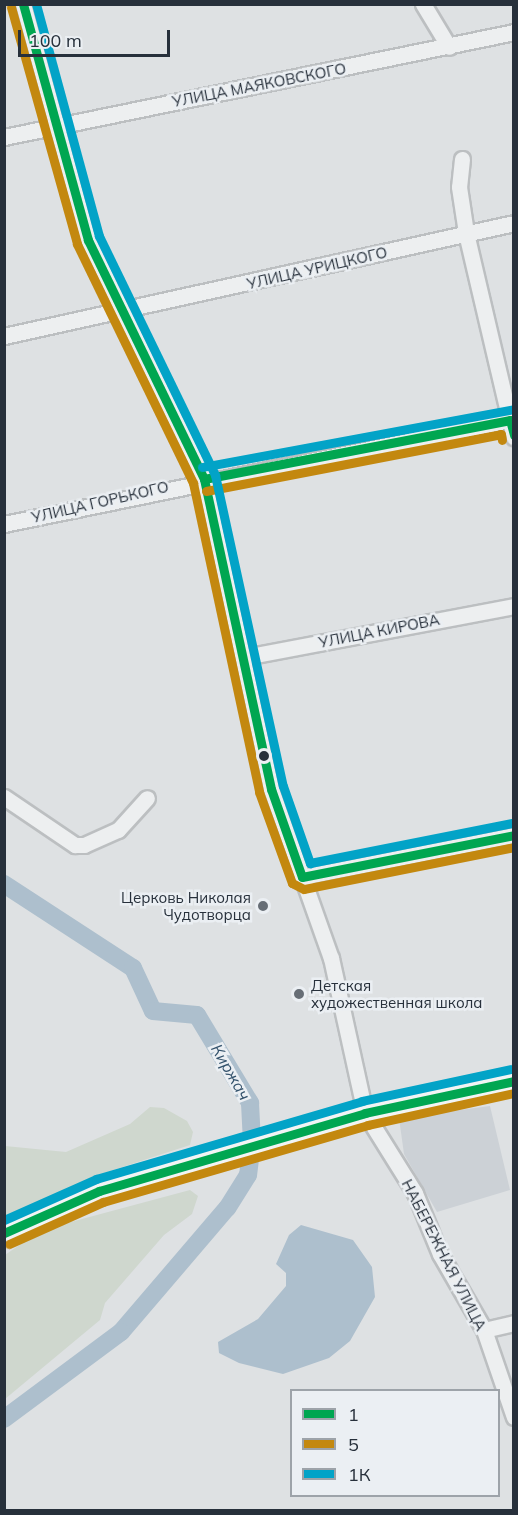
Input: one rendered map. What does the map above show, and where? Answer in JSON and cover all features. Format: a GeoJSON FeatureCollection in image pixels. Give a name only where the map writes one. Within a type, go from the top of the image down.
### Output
{"type":"FeatureCollection","features":[{"type":"Feature","properties":{"kind":"main road"},"geometry":{"type":"LineString","coordinates":[[4,1233],[99,1191],[365,1113],[513,1081]]}},
{"type":"Feature","properties":{"kind":"street","name":"НАБЕРЕЖНАЯ УЛИЦА"},"geometry":{"type":"LineString","coordinates":[[22,4],[53,127],[88,240],[121,314],[204,479],[245,657],[271,789],[331,958],[365,1113],[415,1193],[440,1254],[484,1330],[513,1417]]}},
{"type":"Feature","properties":{"kind":"street"},"geometry":{"type":"LineString","coordinates":[[423,4],[449,47]]}},
{"type":"Feature","properties":{"kind":"street","name":"УЛИЦА МАЯКОВСКОГО"},"geometry":{"type":"LineString","coordinates":[[4,137],[513,32]]}},
{"type":"Feature","properties":{"kind":"street"},"geometry":{"type":"LineString","coordinates":[[462,159],[459,187],[466,233],[512,420],[513,437]]}},
{"type":"Feature","properties":{"kind":"street","name":"УЛИЦА УРИЦКОГО"},"geometry":{"type":"LineString","coordinates":[[4,336],[121,314],[513,223]]}},
{"type":"Feature","properties":{"kind":"street","name":"УЛИЦА ГОРЬКОГО"},"geometry":{"type":"LineString","coordinates":[[4,524],[204,479],[512,420]]}},
{"type":"Feature","properties":{"kind":"street","name":"УЛИЦА КИРОВА"},"geometry":{"type":"LineString","coordinates":[[245,657],[513,606]]}},
{"type":"Feature","properties":{"kind":"street"},"geometry":{"type":"LineString","coordinates":[[4,797],[75,845],[84,845],[118,831],[147,798]]}},
{"type":"Feature","properties":{"kind":"street"},"geometry":{"type":"LineString","coordinates":[[302,877],[513,835]]}},
{"type":"Feature","properties":{"kind":"street"},"geometry":{"type":"LineString","coordinates":[[484,1330],[513,1323]]}},
{"type":"Feature","properties":{"kind":"shaded area"},"geometry":{"type":"Polygon","coordinates":[[[490,1106],[510,1190],[437,1212],[404,1154],[399,1118],[490,1106]]]}},
{"type":"Feature","properties":{"kind":"shaded area"},"geometry":{"type":"Polygon","coordinates":[[[150,1107],[164,1108],[187,1121],[193,1132],[190,1145],[95,1176],[5,1218],[5,1146],[66,1152],[130,1124],[150,1107]]]}},
{"type":"Feature","properties":{"kind":"shaded area"},"geometry":{"type":"Polygon","coordinates":[[[190,1190],[198,1196],[192,1214],[164,1235],[105,1303],[100,1320],[5,1399],[5,1255],[41,1230],[190,1190]]]}},
{"type":"Feature","properties":{"kind":"water"},"geometry":{"type":"Polygon","coordinates":[[[301,1225],[353,1240],[372,1267],[375,1297],[350,1341],[329,1358],[283,1374],[239,1363],[219,1353],[218,1342],[258,1319],[286,1286],[286,1273],[276,1264],[289,1235],[301,1225]]]}},
{"type":"Feature","properties":{"kind":"waterway","name":"Киржач"},"geometry":{"type":"LineString","coordinates":[[4,884],[133,968],[153,1011],[197,1015],[250,1103],[252,1143],[248,1175],[227,1208],[121,1332],[4,1419]]}},
{"type":"Feature","properties":{"kind":"transit line","name":"1"},"geometry":{"type":"LineString","coordinates":[[23,4],[88,240],[204,479],[271,789],[302,877],[514,835]]}},
{"type":"Feature","properties":{"kind":"transit line","name":"1К"},"geometry":{"type":"LineString","coordinates":[[36,4],[99,236],[215,475],[283,786],[310,863],[512,823]]}},
{"type":"Feature","properties":{"kind":"transit line","name":"5"},"geometry":{"type":"LineString","coordinates":[[11,7],[77,244],[193,483],[259,792],[292,883],[304,889],[514,847]]}},
{"type":"Feature","properties":{"kind":"transit line","name":"1К"},"geometry":{"type":"LineString","coordinates":[[202,467],[514,409]]}},
{"type":"Feature","properties":{"kind":"transit line","name":"1"},"geometry":{"type":"LineString","coordinates":[[204,479],[510,420],[514,435]]}},
{"type":"Feature","properties":{"kind":"transit line","name":"5"},"geometry":{"type":"LineString","coordinates":[[206,491],[501,434],[502,440]]}},
{"type":"Feature","properties":{"kind":"transit line","name":"1К"},"geometry":{"type":"LineString","coordinates":[[4,1220],[96,1179],[362,1101],[511,1069]]}},
{"type":"Feature","properties":{"kind":"transit line","name":"1"},"geometry":{"type":"LineString","coordinates":[[4,1233],[99,1191],[365,1113],[514,1081]]}},
{"type":"Feature","properties":{"kind":"transit line","name":"5"},"geometry":{"type":"LineString","coordinates":[[9,1244],[103,1202],[368,1125],[514,1093]]}},
{"type":"Feature","properties":{"kind":"place","name":"Церковь Николая Чудотворца"},"geometry":{"type":"Point","coordinates":[263,906]}},
{"type":"Feature","properties":{"kind":"place","name":"Детская художественная школа"},"geometry":{"type":"Point","coordinates":[299,994]}}]}
